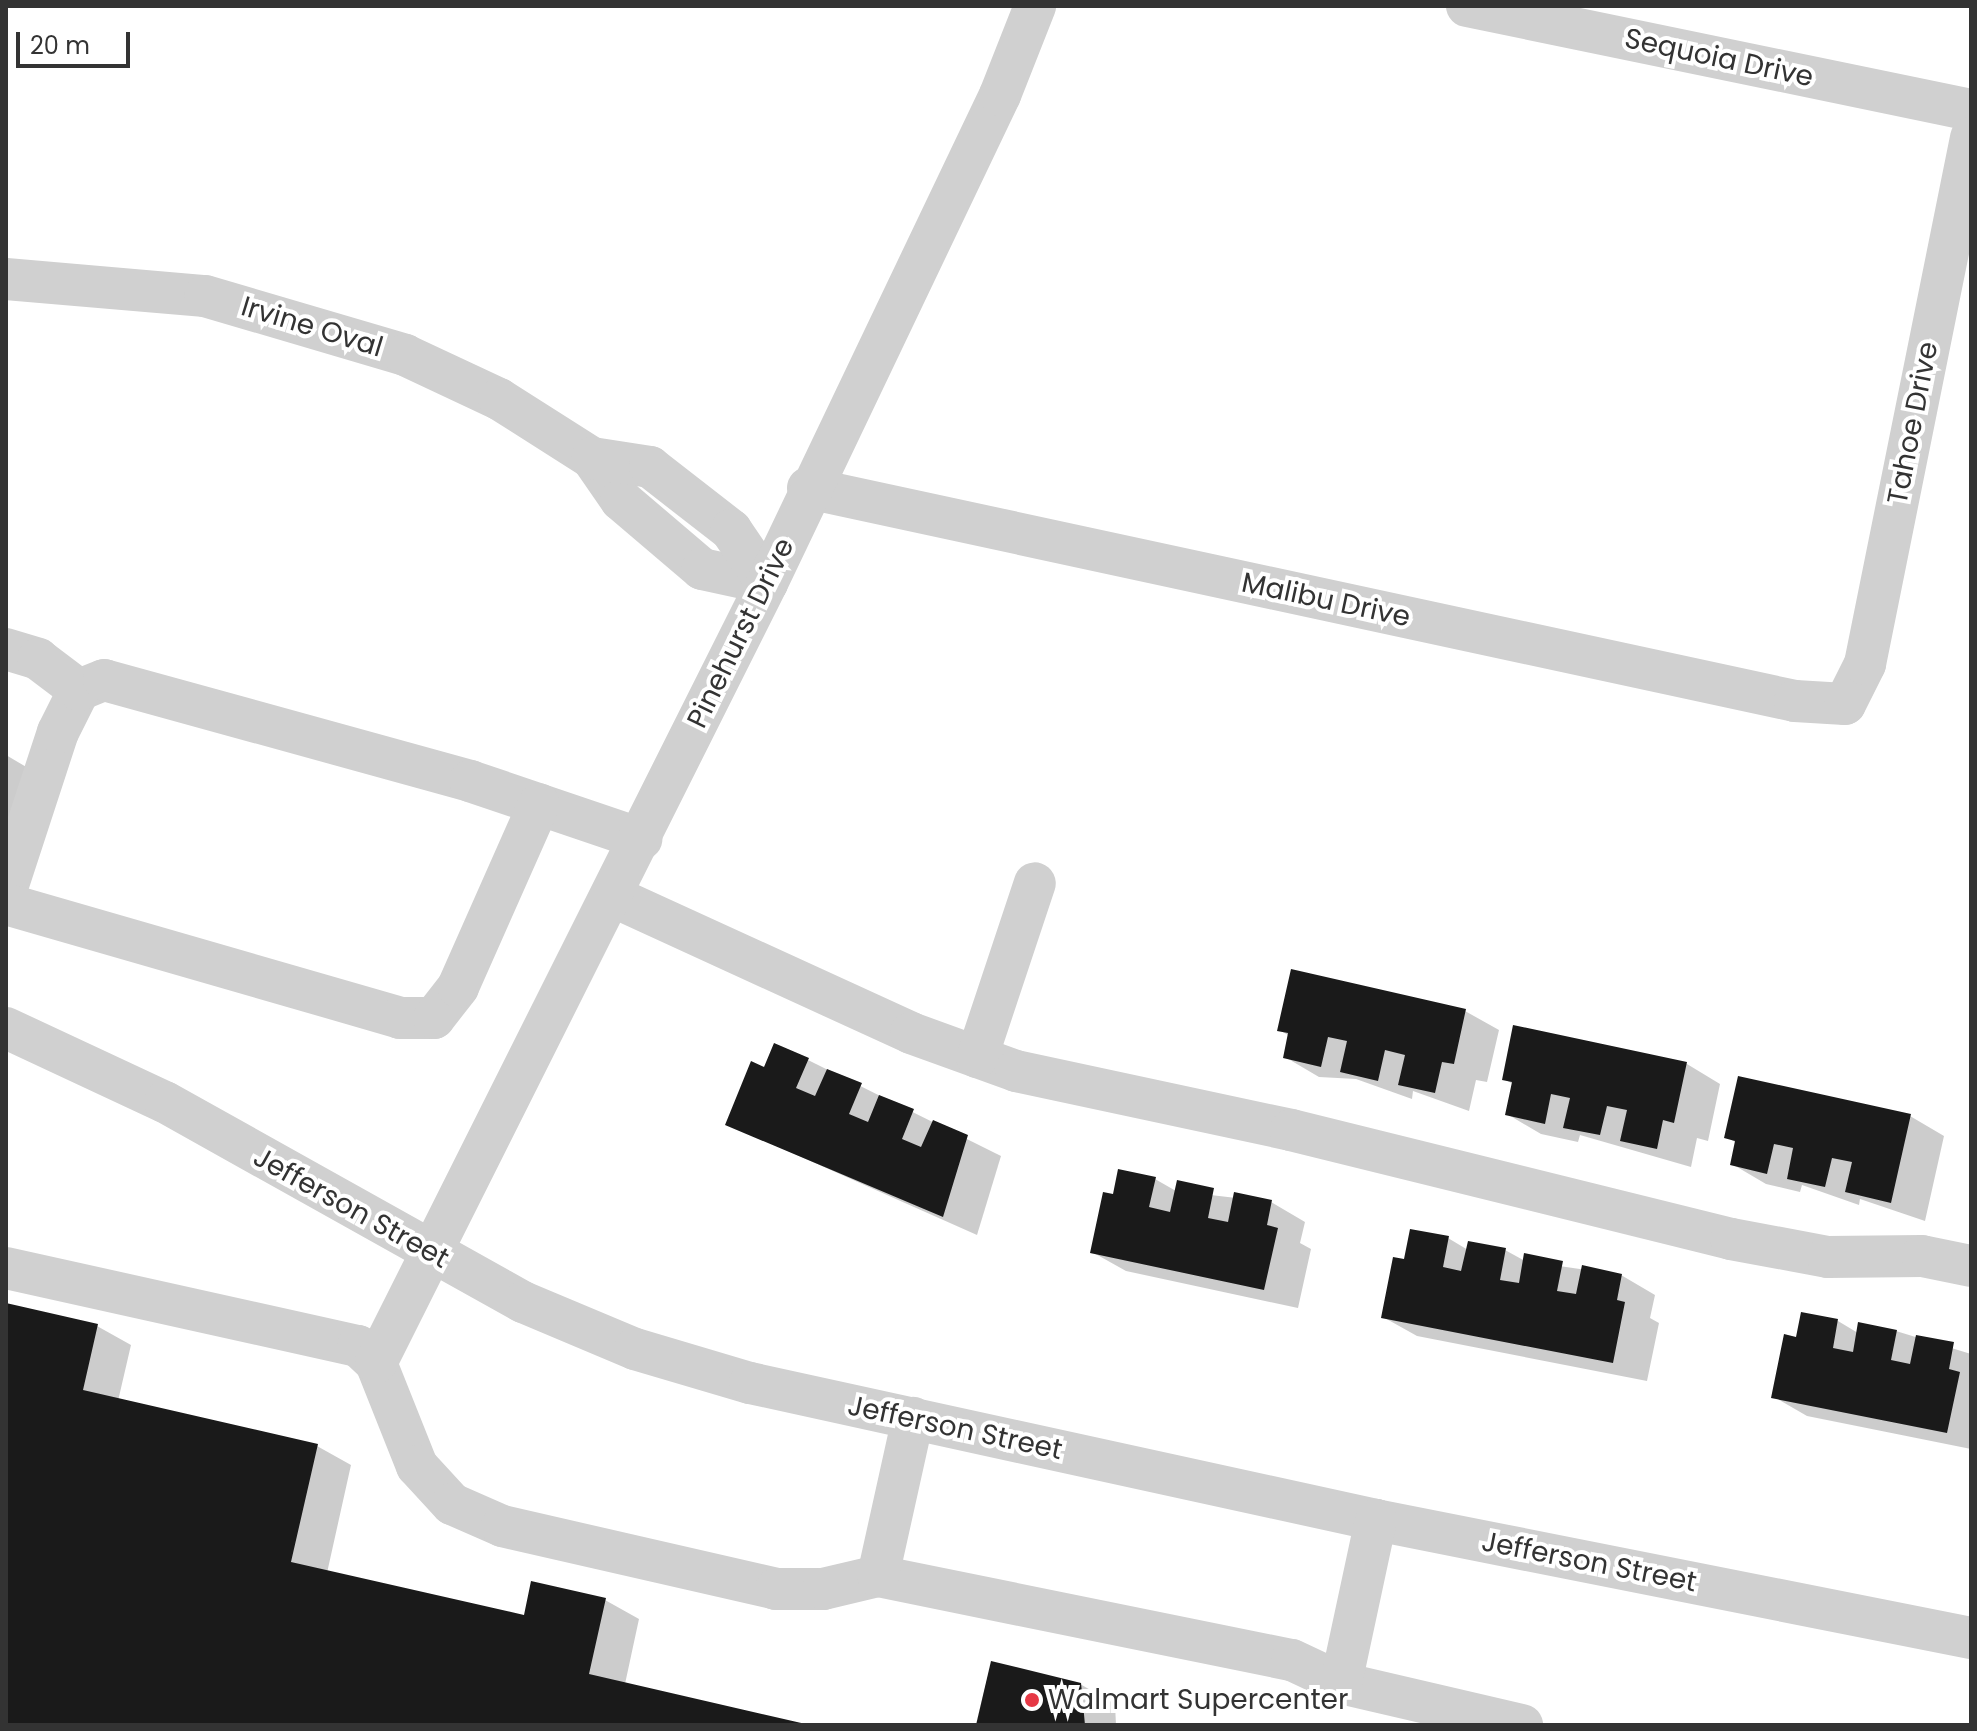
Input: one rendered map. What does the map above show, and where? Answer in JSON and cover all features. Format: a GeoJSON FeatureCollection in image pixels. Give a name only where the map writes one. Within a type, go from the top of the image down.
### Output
{"type":"FeatureCollection","features":[{"type":"Feature","properties":{"kind":"street","name":"Pinehurst Drive"},"geometry":{"type":"LineString","coordinates":[[376,1363],[434,1254],[767,583],[808,488],[1000,95],[1035,6]]}},
{"type":"Feature","properties":{"kind":"street","name":"Sequoia Drive"},"geometry":{"type":"LineString","coordinates":[[1467,6],[1971,110]]}},
{"type":"Feature","properties":{"kind":"street","name":"Tahoe Drive"},"geometry":{"type":"LineString","coordinates":[[1845,704],[1865,664],[1971,138]]}},
{"type":"Feature","properties":{"kind":"street","name":"Irvine Oval"},"geometry":{"type":"LineString","coordinates":[[6,279],[100,282],[304,320],[499,399],[592,458],[650,467],[731,530],[767,583]]}},
{"type":"Feature","properties":{"kind":"street","name":"Malibu Drive"},"geometry":{"type":"LineString","coordinates":[[808,488],[1780,697],[1845,704]]}},
{"type":"Feature","properties":{"kind":"street"},"geometry":{"type":"LineString","coordinates":[[6,649],[38,659],[79,690]]}},
{"type":"Feature","properties":{"kind":"street"},"geometry":{"type":"LineString","coordinates":[[6,891],[79,690],[104,680],[539,804],[641,839]]}},
{"type":"Feature","properties":{"kind":"street"},"geometry":{"type":"LineString","coordinates":[[6,904],[400,1018],[434,1018],[458,987],[539,804]]}},
{"type":"Feature","properties":{"kind":"street"},"geometry":{"type":"LineString","coordinates":[[977,1057],[1035,883]]}},
{"type":"Feature","properties":{"kind":"street"},"geometry":{"type":"LineString","coordinates":[[612,896],[977,1057],[1731,1239],[1828,1257],[1922,1256],[1971,1266]]}},
{"type":"Feature","properties":{"kind":"street","name":"Jefferson Street"},"geometry":{"type":"LineString","coordinates":[[6,1028],[165,1102],[434,1254],[635,1349],[913,1418],[1376,1520],[1971,1638]]}},
{"type":"Feature","properties":{"kind":"street"},"geometry":{"type":"LineString","coordinates":[[6,1268],[358,1346],[376,1363],[417,1466],[452,1504],[502,1526],[776,1589],[823,1589],[878,1576],[1292,1660],[1341,1683],[1522,1725]]}},
{"type":"Feature","properties":{"kind":"street"},"geometry":{"type":"LineString","coordinates":[[878,1576],[913,1418]]}},
{"type":"Feature","properties":{"kind":"street"},"geometry":{"type":"LineString","coordinates":[[1341,1683],[1376,1520]]}},
{"type":"Feature","properties":{"kind":"building"},"geometry":{"type":"Polygon","coordinates":[[[1291,969],[1466,1009],[1454,1064],[1442,1062],[1435,1093],[1398,1085],[1405,1055],[1385,1050],[1378,1081],[1340,1072],[1347,1041],[1328,1037],[1321,1067],[1283,1058],[1288,1033],[1277,1031],[1291,969]]]}},
{"type":"Feature","properties":{"kind":"building"},"geometry":{"type":"Polygon","coordinates":[[[1513,1025],[1687,1062],[1674,1123],[1663,1120],[1657,1149],[1620,1141],[1627,1110],[1607,1106],[1600,1135],[1563,1128],[1570,1098],[1551,1094],[1545,1124],[1505,1115],[1512,1082],[1502,1080],[1513,1025]]]}},
{"type":"Feature","properties":{"kind":"building"},"geometry":{"type":"Polygon","coordinates":[[[774,1043],[809,1058],[796,1088],[815,1096],[827,1069],[862,1083],[849,1114],[868,1122],[879,1095],[914,1109],[902,1139],[921,1147],[933,1120],[968,1135],[943,1217],[725,1125],[751,1061],[764,1067],[774,1043]]]}},
{"type":"Feature","properties":{"kind":"building"},"geometry":{"type":"Polygon","coordinates":[[[1738,1076],[1911,1114],[1891,1203],[1845,1192],[1852,1162],[1832,1158],[1825,1187],[1787,1179],[1793,1148],[1774,1144],[1767,1174],[1730,1165],[1735,1141],[1724,1138],[1738,1076]]]}},
{"type":"Feature","properties":{"kind":"building"},"geometry":{"type":"Polygon","coordinates":[[[1118,1169],[1156,1177],[1149,1207],[1170,1212],[1177,1180],[1214,1188],[1208,1218],[1228,1222],[1234,1192],[1272,1200],[1267,1225],[1278,1228],[1264,1290],[1090,1253],[1103,1192],[1113,1194],[1118,1169]]]}},
{"type":"Feature","properties":{"kind":"building"},"geometry":{"type":"Polygon","coordinates":[[[1410,1229],[1449,1236],[1443,1267],[1461,1271],[1468,1241],[1506,1248],[1500,1280],[1519,1283],[1524,1253],[1563,1261],[1557,1291],[1576,1294],[1582,1265],[1622,1274],[1617,1300],[1625,1302],[1613,1363],[1381,1318],[1393,1257],[1404,1259],[1410,1229]]]}},
{"type":"Feature","properties":{"kind":"building"},"geometry":{"type":"Polygon","coordinates":[[[6,1303],[98,1324],[83,1390],[318,1444],[291,1562],[524,1615],[531,1581],[606,1598],[589,1674],[810,1725],[6,1725],[6,1303]]]}},
{"type":"Feature","properties":{"kind":"building"},"geometry":{"type":"Polygon","coordinates":[[[1801,1312],[1838,1319],[1833,1348],[1853,1352],[1858,1322],[1897,1330],[1891,1360],[1910,1364],[1916,1335],[1954,1342],[1949,1369],[1960,1372],[1947,1433],[1771,1398],[1784,1334],[1796,1337],[1801,1312]]]}},
{"type":"Feature","properties":{"kind":"building","name":"Walmart Supercenter"},"geometry":{"type":"Polygon","coordinates":[[[991,1661],[1081,1683],[1085,1725],[976,1725],[991,1661]]]}},
{"type":"Feature","properties":{"kind":"place","name":"Walmart Supercenter"},"geometry":{"type":"Point","coordinates":[1032,1700]}}]}
